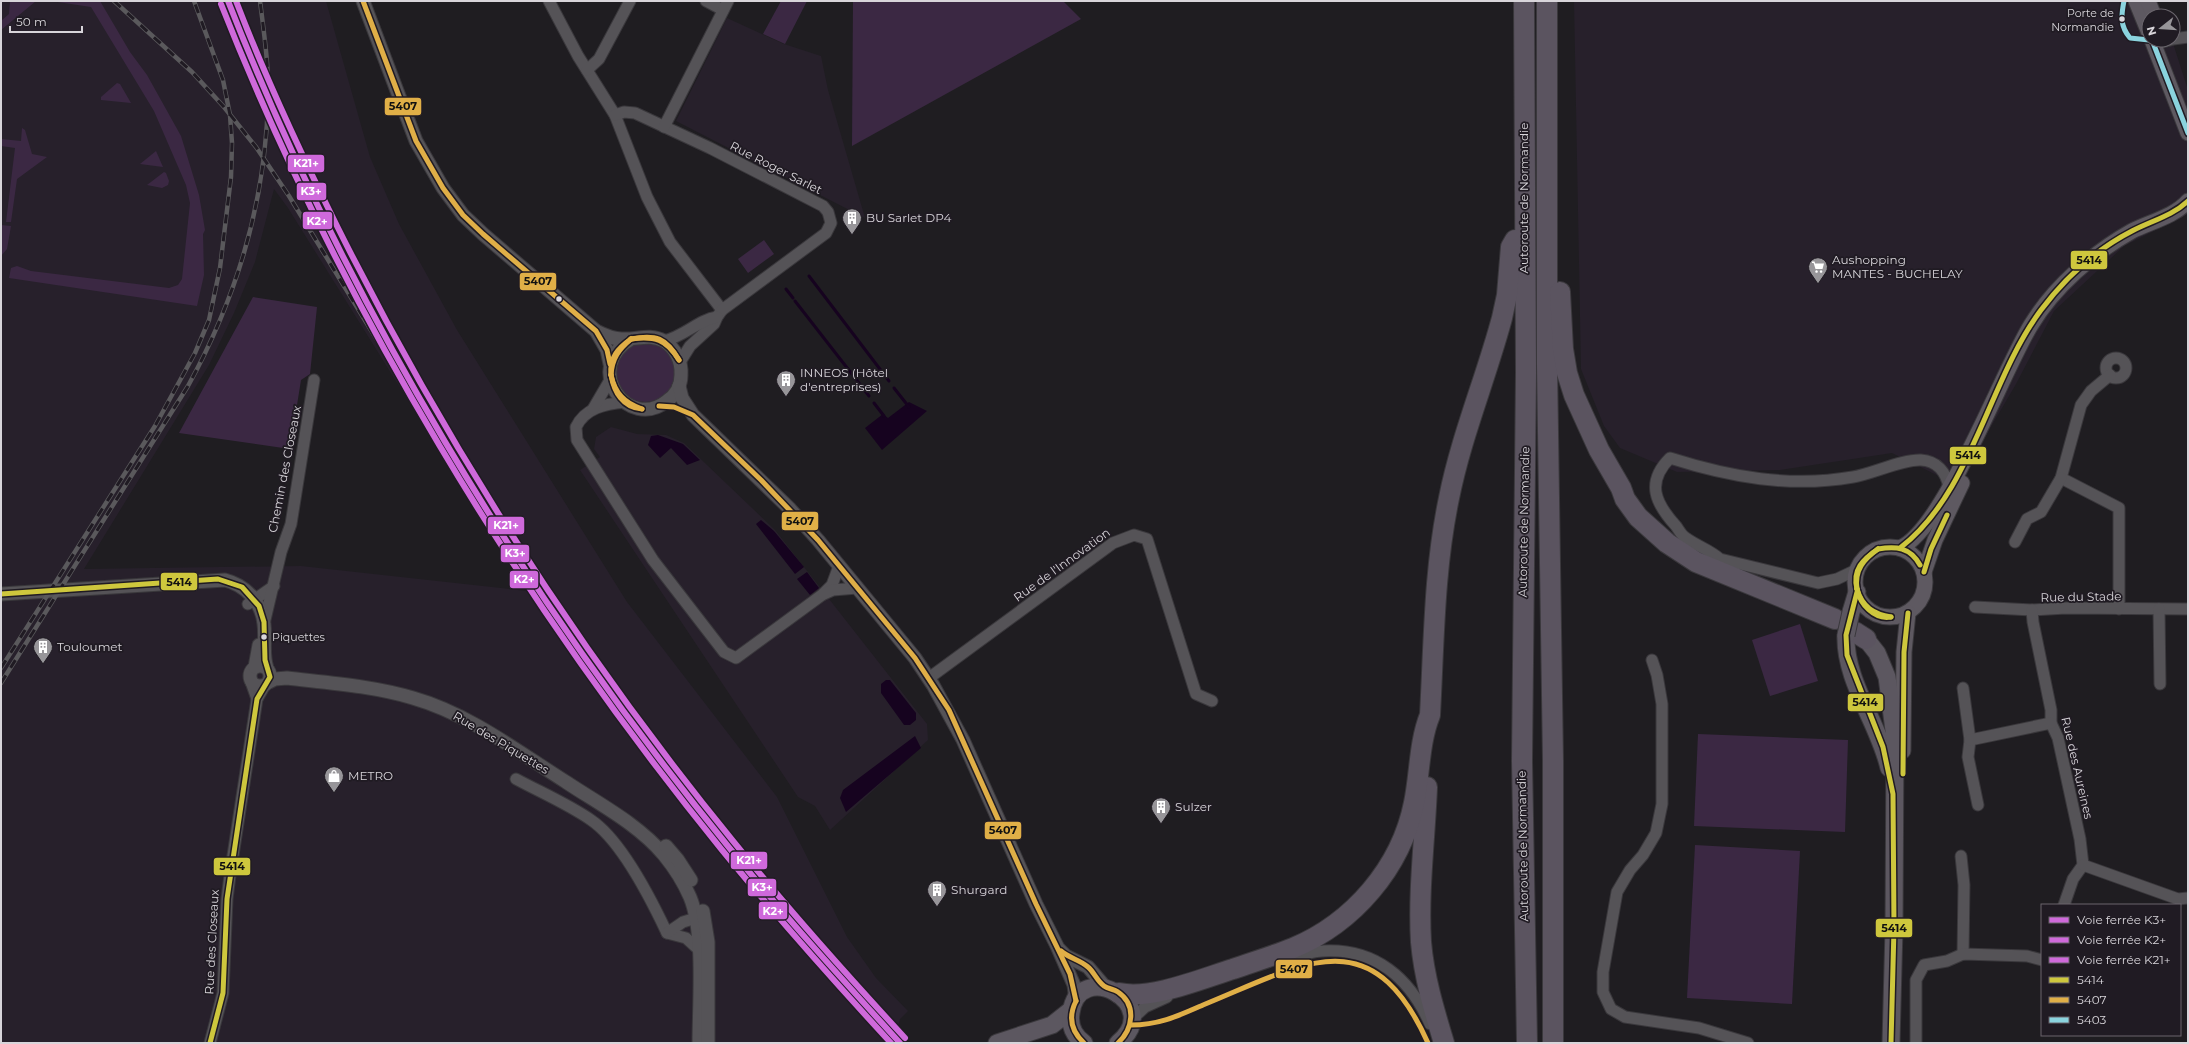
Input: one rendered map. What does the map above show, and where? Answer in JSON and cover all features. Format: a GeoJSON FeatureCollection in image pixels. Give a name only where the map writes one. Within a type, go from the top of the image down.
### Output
{"type":"FeatureCollection","features":[{"type":"Feature","properties":{"kind":"highway","name":"Autoroute de Normandie"},"geometry":{"type":"LineString","coordinates":[[1524,1],[1526,372],[1522,761],[1527,1043]]}},
{"type":"Feature","properties":{"kind":"highway","name":"Autoroute de Normandie"},"geometry":{"type":"LineString","coordinates":[[1547,1],[1547,366],[1553,761],[1552,1043]]}},
{"type":"Feature","properties":{"kind":"highway"},"geometry":{"type":"LineString","coordinates":[[1444,1043],[1427,980],[1421,942],[1430,715],[1438,566],[1444,521],[1459,457],[1502,318],[1507,295],[1511,247],[1524,222]]}},
{"type":"Feature","properties":{"kind":"highway"},"geometry":{"type":"LineString","coordinates":[[1548,232],[1558,243],[1563,349],[1567,373],[1586,425],[1621,488],[1625,499],[1638,517],[1652,531],[1678,552],[1696,562],[1850,627]]}},
{"type":"Feature","properties":{"kind":"highway"},"geometry":{"type":"LineString","coordinates":[[1621,488],[1643,514],[1682,544],[1699,553],[1720,559]]}},
{"type":"Feature","properties":{"kind":"highway"},"geometry":{"type":"LineString","coordinates":[[1112,990],[1131,995],[1170,988],[1274,955],[1312,938],[1358,905],[1387,870],[1403,839],[1414,805],[1424,729],[1430,715]]}},
{"type":"Feature","properties":{"kind":"main road"},"geometry":{"type":"LineString","coordinates":[[2163,48],[2188,133]]}},
{"type":"Feature","properties":{"kind":"main road"},"geometry":{"type":"LineString","coordinates":[[2164,48],[2188,107]]}},
{"type":"Feature","properties":{"kind":"main road"},"geometry":{"type":"LineString","coordinates":[[1900,548],[1918,535],[1937,509],[2018,347],[2047,302],[2080,269],[2100,252],[2130,232],[2177,210],[2188,201]]}},
{"type":"Feature","properties":{"kind":"main road"},"geometry":{"type":"LineString","coordinates":[[1924,572],[1912,554],[1900,548],[1885,547],[1871,552],[1866,557],[1858,569],[1855,584],[1864,606],[1877,615],[1893,617],[1908,613],[1917,605],[1924,593],[1924,572],[1935,540],[2011,379],[2046,316],[2075,282],[2099,261],[2134,237],[2188,212]]}},
{"type":"Feature","properties":{"kind":"main road"},"geometry":{"type":"LineString","coordinates":[[1857,592],[1850,627],[1847,655],[1883,748],[1893,794]]}},
{"type":"Feature","properties":{"kind":"main road"},"geometry":{"type":"LineString","coordinates":[[1894,928],[1901,916],[1903,714],[1905,648],[1908,613]]}},
{"type":"Feature","properties":{"kind":"main road"},"geometry":{"type":"LineString","coordinates":[[1850,627],[1882,662],[1888,684],[1895,744],[1893,794],[1894,928],[1891,1043]]}},
{"type":"Feature","properties":{"kind":"main road"},"geometry":{"type":"LineString","coordinates":[[1005,1041],[1052,1025],[1088,990],[1112,990],[1129,1006],[1125,1035]]}},
{"type":"Feature","properties":{"kind":"main road"},"geometry":{"type":"LineString","coordinates":[[1074,1005],[1072,1026],[1082,1042]]}},
{"type":"Feature","properties":{"kind":"main road"},"geometry":{"type":"LineString","coordinates":[[1005,1041],[1055,1036],[1082,1042]]}},
{"type":"Feature","properties":{"kind":"street"},"geometry":{"type":"LineString","coordinates":[[363,1],[416,141],[443,188],[463,214],[478,230],[596,331],[612,338],[631,339],[648,336],[664,341],[677,354],[682,374],[679,386],[671,398],[659,406]]}},
{"type":"Feature","properties":{"kind":"street"},"geometry":{"type":"LineString","coordinates":[[549,1],[587,70],[615,115],[647,198],[670,242],[720,314]]}},
{"type":"Feature","properties":{"kind":"street"},"geometry":{"type":"LineString","coordinates":[[587,70],[599,59],[630,1]]}},
{"type":"Feature","properties":{"kind":"street"},"geometry":{"type":"LineString","coordinates":[[664,126],[725,5],[706,1]]}},
{"type":"Feature","properties":{"kind":"street","name":"Rue Roger Sarlet"},"geometry":{"type":"LineString","coordinates":[[615,115],[624,112],[635,113],[664,126],[823,206],[828,212],[831,223],[826,233],[720,314]]}},
{"type":"Feature","properties":{"kind":"street"},"geometry":{"type":"LineString","coordinates":[[664,341],[677,338],[709,318],[720,314]]}},
{"type":"Feature","properties":{"kind":"street"},"geometry":{"type":"LineString","coordinates":[[680,362],[690,346],[714,324],[720,314]]}},
{"type":"Feature","properties":{"kind":"street"},"geometry":{"type":"LineString","coordinates":[[596,331],[607,350],[610,364],[610,380],[616,393],[624,402]]}},
{"type":"Feature","properties":{"kind":"street"},"geometry":{"type":"LineString","coordinates":[[610,364],[617,350],[631,339]]}},
{"type":"Feature","properties":{"kind":"street"},"geometry":{"type":"LineString","coordinates":[[2015,542],[2027,519],[2041,512],[2061,478],[2081,405],[2091,391],[2110,375]]}},
{"type":"Feature","properties":{"kind":"street","name":"Chemin des Closeaux"},"geometry":{"type":"LineString","coordinates":[[264,624],[281,552],[291,524],[314,380]]}},
{"type":"Feature","properties":{"kind":"street"},"geometry":{"type":"LineString","coordinates":[[591,411],[600,400],[610,380]]}},
{"type":"Feature","properties":{"kind":"street"},"geometry":{"type":"LineString","coordinates":[[679,386],[682,398],[693,415],[790,509],[915,658],[929,678],[948,710],[963,740],[1036,904],[1057,946],[1072,980],[1074,1005]]}},
{"type":"Feature","properties":{"kind":"street"},"geometry":{"type":"LineString","coordinates":[[693,415],[674,406],[641,408],[624,402],[605,404],[583,417],[576,427],[577,440],[654,560],[724,652],[736,658],[740,656],[822,595],[832,585],[839,566]]}},
{"type":"Feature","properties":{"kind":"street"},"geometry":{"type":"LineString","coordinates":[[1858,569],[1824,582],[1806,581],[1720,559],[1712,551],[1696,544],[1682,535],[1656,499],[1657,479],[1662,468],[1670,458],[1739,476],[1772,482],[1797,482],[1854,477],[1921,460],[1934,464],[1941,469],[1947,479],[1949,487]]}},
{"type":"Feature","properties":{"kind":"street"},"geometry":{"type":"LineString","coordinates":[[2061,478],[2119,508],[2119,609]]}},
{"type":"Feature","properties":{"kind":"street","name":"Rue de l'Innovation"},"geometry":{"type":"LineString","coordinates":[[929,678],[1113,543],[1134,535],[1147,539],[1196,694],[1212,701]]}},
{"type":"Feature","properties":{"kind":"street"},"geometry":{"type":"LineString","coordinates":[[1,594],[205,580],[230,589],[251,602],[263,615],[265,674]]}},
{"type":"Feature","properties":{"kind":"street"},"geometry":{"type":"LineString","coordinates":[[251,602],[274,586]]}},
{"type":"Feature","properties":{"kind":"street"},"geometry":{"type":"LineString","coordinates":[[822,595],[833,590],[857,588]]}},
{"type":"Feature","properties":{"kind":"street"},"geometry":{"type":"LineString","coordinates":[[251,602],[259,635],[265,674]]}},
{"type":"Feature","properties":{"kind":"street","name":"Rue du Stade"},"geometry":{"type":"LineString","coordinates":[[1974,607],[2032,610],[2066,608],[2188,609]]}},
{"type":"Feature","properties":{"kind":"street"},"geometry":{"type":"LineString","coordinates":[[2159,609],[2160,684]]}},
{"type":"Feature","properties":{"kind":"street","name":"Rue des Aureines"},"geometry":{"type":"LineString","coordinates":[[2032,610],[2034,628],[2051,710],[2051,723],[2058,738],[2080,839],[2083,865]]}},
{"type":"Feature","properties":{"kind":"street"},"geometry":{"type":"LineString","coordinates":[[1652,660],[1662,704],[1662,804],[1656,833],[1643,855],[1630,870],[1617,892],[1603,972],[1603,992],[1611,1009],[1625,1017],[1699,1028],[1748,1043]]}},
{"type":"Feature","properties":{"kind":"street"},"geometry":{"type":"LineString","coordinates":[[252,682],[250,674],[265,674]]}},
{"type":"Feature","properties":{"kind":"street","name":"Rue des Piquettes"},"geometry":{"type":"LineString","coordinates":[[265,674],[287,678],[369,687],[414,698],[456,714],[502,741],[592,799],[633,819],[660,840],[678,860],[693,883],[700,900],[701,922],[709,976],[708,1043]]}},
{"type":"Feature","properties":{"kind":"street","name":"Rue des Closeaux"},"geometry":{"type":"LineString","coordinates":[[210,1043],[223,993],[226,899],[257,699],[265,674]]}},
{"type":"Feature","properties":{"kind":"street","name":"Rue des Closeaux"},"geometry":{"type":"LineString","coordinates":[[252,682],[257,699]]}},
{"type":"Feature","properties":{"kind":"street"},"geometry":{"type":"LineString","coordinates":[[1963,688],[1970,740],[1968,757],[1978,805]]}},
{"type":"Feature","properties":{"kind":"street"},"geometry":{"type":"LineString","coordinates":[[1970,740],[2051,723]]}},
{"type":"Feature","properties":{"kind":"street"},"geometry":{"type":"LineString","coordinates":[[516,779],[591,820],[607,834],[627,861],[667,933],[686,938],[698,949]]}},
{"type":"Feature","properties":{"kind":"street"},"geometry":{"type":"LineString","coordinates":[[1961,856],[1964,885],[1963,954]]}},
{"type":"Feature","properties":{"kind":"street"},"geometry":{"type":"LineString","coordinates":[[2064,904],[2073,879],[2083,865],[2178,899],[2188,898]]}},
{"type":"Feature","properties":{"kind":"street"},"geometry":{"type":"LineString","coordinates":[[667,933],[683,922],[701,922]]}},
{"type":"Feature","properties":{"kind":"street","name":"Rue des Piquettes"},"geometry":{"type":"LineString","coordinates":[[700,1043],[698,949],[701,922]]}},
{"type":"Feature","properties":{"kind":"street"},"geometry":{"type":"LineString","coordinates":[[1057,946],[1066,956],[1088,968],[1112,990]]}},
{"type":"Feature","properties":{"kind":"street"},"geometry":{"type":"LineString","coordinates":[[1125,1035],[1150,1004],[1180,992],[1309,953],[1333,951],[1368,958],[1398,976],[1415,995],[1438,1043]]}},
{"type":"Feature","properties":{"kind":"street"},"geometry":{"type":"LineString","coordinates":[[1916,1043],[1918,973],[1924,965],[1928,963],[1947,962],[1963,954],[2027,956],[2041,960]]}},
{"type":"Feature","properties":{"kind":"shaded area"},"geometry":{"type":"Polygon","coordinates":[[[1,1],[326,1],[370,157],[399,224],[457,330],[627,602],[777,797],[847,937],[876,978],[908,1011],[900,1019],[897,1030],[909,1043],[1,1043],[1,1]],[[274,189],[255,262],[234,313],[209,365],[84,569],[301,566],[527,591],[288,208],[274,189]]]}},
{"type":"Feature","properties":{"kind":"shaded area"},"geometry":{"type":"Polygon","coordinates":[[[10,1],[36,1],[1,30],[1,21],[9,14],[10,1]]]}},
{"type":"Feature","properties":{"kind":"shaded area"},"geometry":{"type":"Polygon","coordinates":[[[51,1],[100,1],[130,52],[147,75],[181,136],[199,195],[205,230],[203,234],[204,275],[197,306],[9,278],[11,268],[17,266],[31,271],[169,288],[178,285],[182,279],[190,203],[186,185],[154,111],[91,7],[51,1]]]}},
{"type":"Feature","properties":{"kind":"shaded area"},"geometry":{"type":"Polygon","coordinates":[[[781,1],[807,1],[785,44],[763,34],[781,1]]]}},
{"type":"Feature","properties":{"kind":"shaded area"},"geometry":{"type":"Polygon","coordinates":[[[853,1],[1063,1],[1081,19],[852,146],[853,1]]]}},
{"type":"Feature","properties":{"kind":"shaded area"},"geometry":{"type":"Polygon","coordinates":[[[1574,1],[2156,1],[2159,8],[2141,8],[2141,48],[2175,48],[2188,90],[2188,214],[2124,246],[2054,311],[2016,384],[1957,485],[1892,453],[1780,470],[1677,472],[1620,448],[1604,426],[1581,369],[1574,1]]]}},
{"type":"Feature","properties":{"kind":"shaded area"},"geometry":{"type":"Polygon","coordinates":[[[727,18],[784,44],[821,56],[828,90],[865,218],[676,121],[727,18]]]}},
{"type":"Feature","properties":{"kind":"shaded area"},"geometry":{"type":"Polygon","coordinates":[[[117,83],[120,84],[131,103],[101,100],[101,97],[117,83]]]}},
{"type":"Feature","properties":{"kind":"shaded area"},"geometry":{"type":"Polygon","coordinates":[[[22,128],[25,130],[32,154],[47,157],[17,179],[11,222],[6,222],[15,148],[1,146],[1,139],[21,141],[22,128]]]}},
{"type":"Feature","properties":{"kind":"shaded area"},"geometry":{"type":"Polygon","coordinates":[[[156,151],[163,167],[140,164],[156,151]]]}},
{"type":"Feature","properties":{"kind":"shaded area"},"geometry":{"type":"Polygon","coordinates":[[[164,172],[166,173],[169,181],[168,185],[162,188],[147,185],[164,172]]]}},
{"type":"Feature","properties":{"kind":"shaded area"},"geometry":{"type":"Polygon","coordinates":[[[1,225],[11,226],[7,249],[1,256],[1,225]]]}},
{"type":"Feature","properties":{"kind":"shaded area"},"geometry":{"type":"Polygon","coordinates":[[[764,240],[774,254],[748,273],[738,259],[764,240]]]}},
{"type":"Feature","properties":{"kind":"shaded area"},"geometry":{"type":"Polygon","coordinates":[[[253,297],[317,307],[310,374],[301,380],[290,449],[179,433],[253,297]]]}},
{"type":"Feature","properties":{"kind":"shaded area"},"geometry":{"type":"Polygon","coordinates":[[[645,342],[661,347],[666,351],[670,356],[675,372],[670,388],[666,393],[661,397],[645,402],[629,397],[624,393],[620,388],[615,372],[620,356],[624,351],[629,347],[645,342]]]}},
{"type":"Feature","properties":{"kind":"shaded area"},"geometry":{"type":"Polygon","coordinates":[[[909,402],[927,411],[882,450],[865,428],[883,414],[888,418],[909,402]]]}},
{"type":"Feature","properties":{"kind":"shaded area"},"geometry":{"type":"Polygon","coordinates":[[[611,427],[637,434],[666,435],[684,443],[775,530],[927,724],[928,740],[830,830],[815,806],[798,797],[580,470],[600,457],[594,449],[596,437],[611,427]]]}},
{"type":"Feature","properties":{"kind":"shaded area"},"geometry":{"type":"Polygon","coordinates":[[[658,435],[683,444],[700,460],[687,465],[671,448],[660,458],[648,445],[651,436],[658,435]]]}},
{"type":"Feature","properties":{"kind":"shaded area"},"geometry":{"type":"Polygon","coordinates":[[[761,520],[774,531],[804,567],[795,574],[756,524],[761,520]]]}},
{"type":"Feature","properties":{"kind":"shaded area"},"geometry":{"type":"Polygon","coordinates":[[[807,572],[819,588],[810,595],[797,579],[807,572]]]}},
{"type":"Feature","properties":{"kind":"shaded area"},"geometry":{"type":"Polygon","coordinates":[[[1800,624],[1818,681],[1770,696],[1752,640],[1800,624]]]}},
{"type":"Feature","properties":{"kind":"shaded area"},"geometry":{"type":"Polygon","coordinates":[[[886,680],[890,680],[916,713],[916,720],[910,725],[904,725],[881,693],[881,684],[886,680]]]}},
{"type":"Feature","properties":{"kind":"shaded area"},"geometry":{"type":"Polygon","coordinates":[[[1698,734],[1848,740],[1845,832],[1694,826],[1698,734]]]}},
{"type":"Feature","properties":{"kind":"shaded area"},"geometry":{"type":"Polygon","coordinates":[[[915,736],[921,748],[846,812],[840,798],[843,790],[915,736]]]}},
{"type":"Feature","properties":{"kind":"shaded area"},"geometry":{"type":"Polygon","coordinates":[[[1695,845],[1800,851],[1792,1004],[1687,998],[1695,845]]]}},
{"type":"Feature","properties":{"kind":"waterway"},"geometry":{"type":"LineString","coordinates":[[809,276],[889,381]]}},
{"type":"Feature","properties":{"kind":"waterway"},"geometry":{"type":"LineString","coordinates":[[786,289],[793,298]]}},
{"type":"Feature","properties":{"kind":"waterway"},"geometry":{"type":"LineString","coordinates":[[795,301],[869,396]]}},
{"type":"Feature","properties":{"kind":"waterway"},"geometry":{"type":"LineString","coordinates":[[894,388],[909,407]]}},
{"type":"Feature","properties":{"kind":"waterway"},"geometry":{"type":"LineString","coordinates":[[874,403],[884,416]]}},
{"type":"Feature","properties":{"kind":"railway"},"geometry":{"type":"LineString","coordinates":[[114,1],[192,72],[224,107],[256,147],[289,196],[454,466]]}},
{"type":"Feature","properties":{"kind":"railway"},"geometry":{"type":"LineString","coordinates":[[1,668],[155,426],[195,353],[209,320],[220,268],[231,177],[232,143],[230,115],[223,80],[194,1]]}},
{"type":"Feature","properties":{"kind":"railway"},"geometry":{"type":"LineString","coordinates":[[1,683],[188,386],[221,318],[246,247],[262,174],[266,136],[268,74],[260,1]]}},
{"type":"Feature","properties":{"kind":"rail line","name":"K3+"},"geometry":{"type":"LineString","coordinates":[[228,1],[275,114],[327,225],[384,335],[445,442],[510,547],[579,649],[652,749],[727,845],[790,920],[900,1043]]}},
{"type":"Feature","properties":{"kind":"rail line","name":"K21+"},"geometry":{"type":"LineString","coordinates":[[236,1],[259,59],[297,144],[380,309],[470,468],[519,545],[569,621],[676,769],[775,891],[905,1038]]}},
{"type":"Feature","properties":{"kind":"rail line","name":"K2+"},"geometry":{"type":"LineString","coordinates":[[221,4],[268,116],[321,228],[378,338],[440,446],[505,551],[574,654],[647,754],[722,850],[805,948],[891,1043]]}},
{"type":"Feature","properties":{"kind":"transit line","name":"5407"},"geometry":{"type":"LineString","coordinates":[[363,1],[416,141],[443,188],[463,215],[483,234],[596,331],[607,350],[610,364]]}},
{"type":"Feature","properties":{"kind":"transit line","name":"5403"},"geometry":{"type":"LineString","coordinates":[[2124,1],[2122,11],[2124,29],[2130,38],[2141,39]]}},
{"type":"Feature","properties":{"kind":"transit line","name":"5403"},"geometry":{"type":"LineString","coordinates":[[2155,48],[2188,133]]}},
{"type":"Feature","properties":{"kind":"transit line","name":"5414"},"geometry":{"type":"LineString","coordinates":[[1900,548],[1925,525],[1945,498],[1978,435],[2007,369],[2023,338],[2050,298],[2082,265],[2106,246],[2132,231],[2175,211],[2188,201]]}},
{"type":"Feature","properties":{"kind":"transit line","name":"5407"},"geometry":{"type":"LineString","coordinates":[[631,339],[647,337],[660,339],[670,347],[679,360]]}},
{"type":"Feature","properties":{"kind":"transit line","name":"5407"},"geometry":{"type":"LineString","coordinates":[[631,339],[647,338],[659,340],[669,347],[679,360]]}},
{"type":"Feature","properties":{"kind":"transit line","name":"5407"},"geometry":{"type":"LineString","coordinates":[[611,375],[611,363],[615,354],[631,339]]}},
{"type":"Feature","properties":{"kind":"transit line","name":"5407"},"geometry":{"type":"LineString","coordinates":[[611,375],[617,354],[631,339]]}},
{"type":"Feature","properties":{"kind":"transit line","name":"5407"},"geometry":{"type":"LineString","coordinates":[[611,375],[615,387],[621,396],[630,404],[642,409]]}},
{"type":"Feature","properties":{"kind":"transit line","name":"5407"},"geometry":{"type":"LineString","coordinates":[[611,375],[614,387],[620,398],[630,406],[642,409]]}},
{"type":"Feature","properties":{"kind":"transit line","name":"5407"},"geometry":{"type":"LineString","coordinates":[[659,406],[674,407],[693,415],[761,480],[818,540],[915,658],[949,710],[1036,904],[1070,974],[1076,1001]]}},
{"type":"Feature","properties":{"kind":"transit line","name":"5414"},"geometry":{"type":"LineString","coordinates":[[1924,572],[1931,549],[1947,515]]}},
{"type":"Feature","properties":{"kind":"transit line","name":"5414"},"geometry":{"type":"LineString","coordinates":[[1857,589],[1857,571],[1863,561],[1878,549]]}},
{"type":"Feature","properties":{"kind":"transit line","name":"5414"},"geometry":{"type":"LineString","coordinates":[[1857,589],[1857,576],[1861,566],[1864,561],[1878,549]]}},
{"type":"Feature","properties":{"kind":"transit line","name":"5414"},"geometry":{"type":"LineString","coordinates":[[1878,549],[1902,549],[1912,554],[1920,565]]}},
{"type":"Feature","properties":{"kind":"transit line","name":"5414"},"geometry":{"type":"LineString","coordinates":[[1,594],[218,579],[242,587],[259,606],[264,622],[265,660],[270,677],[257,699],[227,899],[223,993],[210,1043]]}},
{"type":"Feature","properties":{"kind":"transit line","name":"5414"},"geometry":{"type":"LineString","coordinates":[[1857,589],[1865,605],[1874,612],[1891,617]]}},
{"type":"Feature","properties":{"kind":"transit line","name":"5414"},"geometry":{"type":"LineString","coordinates":[[1857,589],[1861,600],[1869,610],[1879,616],[1891,617]]}},
{"type":"Feature","properties":{"kind":"transit line","name":"5414"},"geometry":{"type":"LineString","coordinates":[[1857,592],[1846,635],[1847,655],[1883,747],[1893,794],[1894,928],[1891,1043]]}},
{"type":"Feature","properties":{"kind":"transit line","name":"5414"},"geometry":{"type":"LineString","coordinates":[[1903,774],[1904,652],[1908,613]]}},
{"type":"Feature","properties":{"kind":"transit line","name":"5407"},"geometry":{"type":"LineString","coordinates":[[1061,951],[1088,967],[1102,984],[1118,992],[1128,1003],[1131,1017],[1130,1024],[1127,1031],[1118,1043]]}},
{"type":"Feature","properties":{"kind":"transit line","name":"5407"},"geometry":{"type":"LineString","coordinates":[[1131,1025],[1159,1022],[1185,1013],[1272,976],[1303,966],[1331,961],[1358,965],[1383,978],[1406,1003],[1428,1043]]}},
{"type":"Feature","properties":{"kind":"transit line","name":"5407"},"geometry":{"type":"LineString","coordinates":[[1076,1001],[1072,1013],[1072,1024],[1076,1034],[1084,1043]]}},
{"type":"Feature","properties":{"kind":"place","name":"Porte de Normandie"},"geometry":{"type":"Point","coordinates":[2122,19]}},
{"type":"Feature","properties":{"kind":"place","name":"BU Sarlet DP4"},"geometry":{"type":"Point","coordinates":[852,235]}},
{"type":"Feature","properties":{"kind":"place","name":"Aushopping MANTES - BUCHELAY"},"geometry":{"type":"Point","coordinates":[1818,284]}},
{"type":"Feature","properties":{"kind":"place","name":"INNEOS (Hôtel d'entreprises)"},"geometry":{"type":"Point","coordinates":[786,397]}},
{"type":"Feature","properties":{"kind":"place","name":"Piquettes"},"geometry":{"type":"Point","coordinates":[264,637]}},
{"type":"Feature","properties":{"kind":"place","name":"Touloumet"},"geometry":{"type":"Point","coordinates":[43,664]}},
{"type":"Feature","properties":{"kind":"place","name":"METRO"},"geometry":{"type":"Point","coordinates":[334,793]}},
{"type":"Feature","properties":{"kind":"place","name":"Sulzer"},"geometry":{"type":"Point","coordinates":[1161,824]}},
{"type":"Feature","properties":{"kind":"place","name":"Shurgard"},"geometry":{"type":"Point","coordinates":[937,907]}}]}
